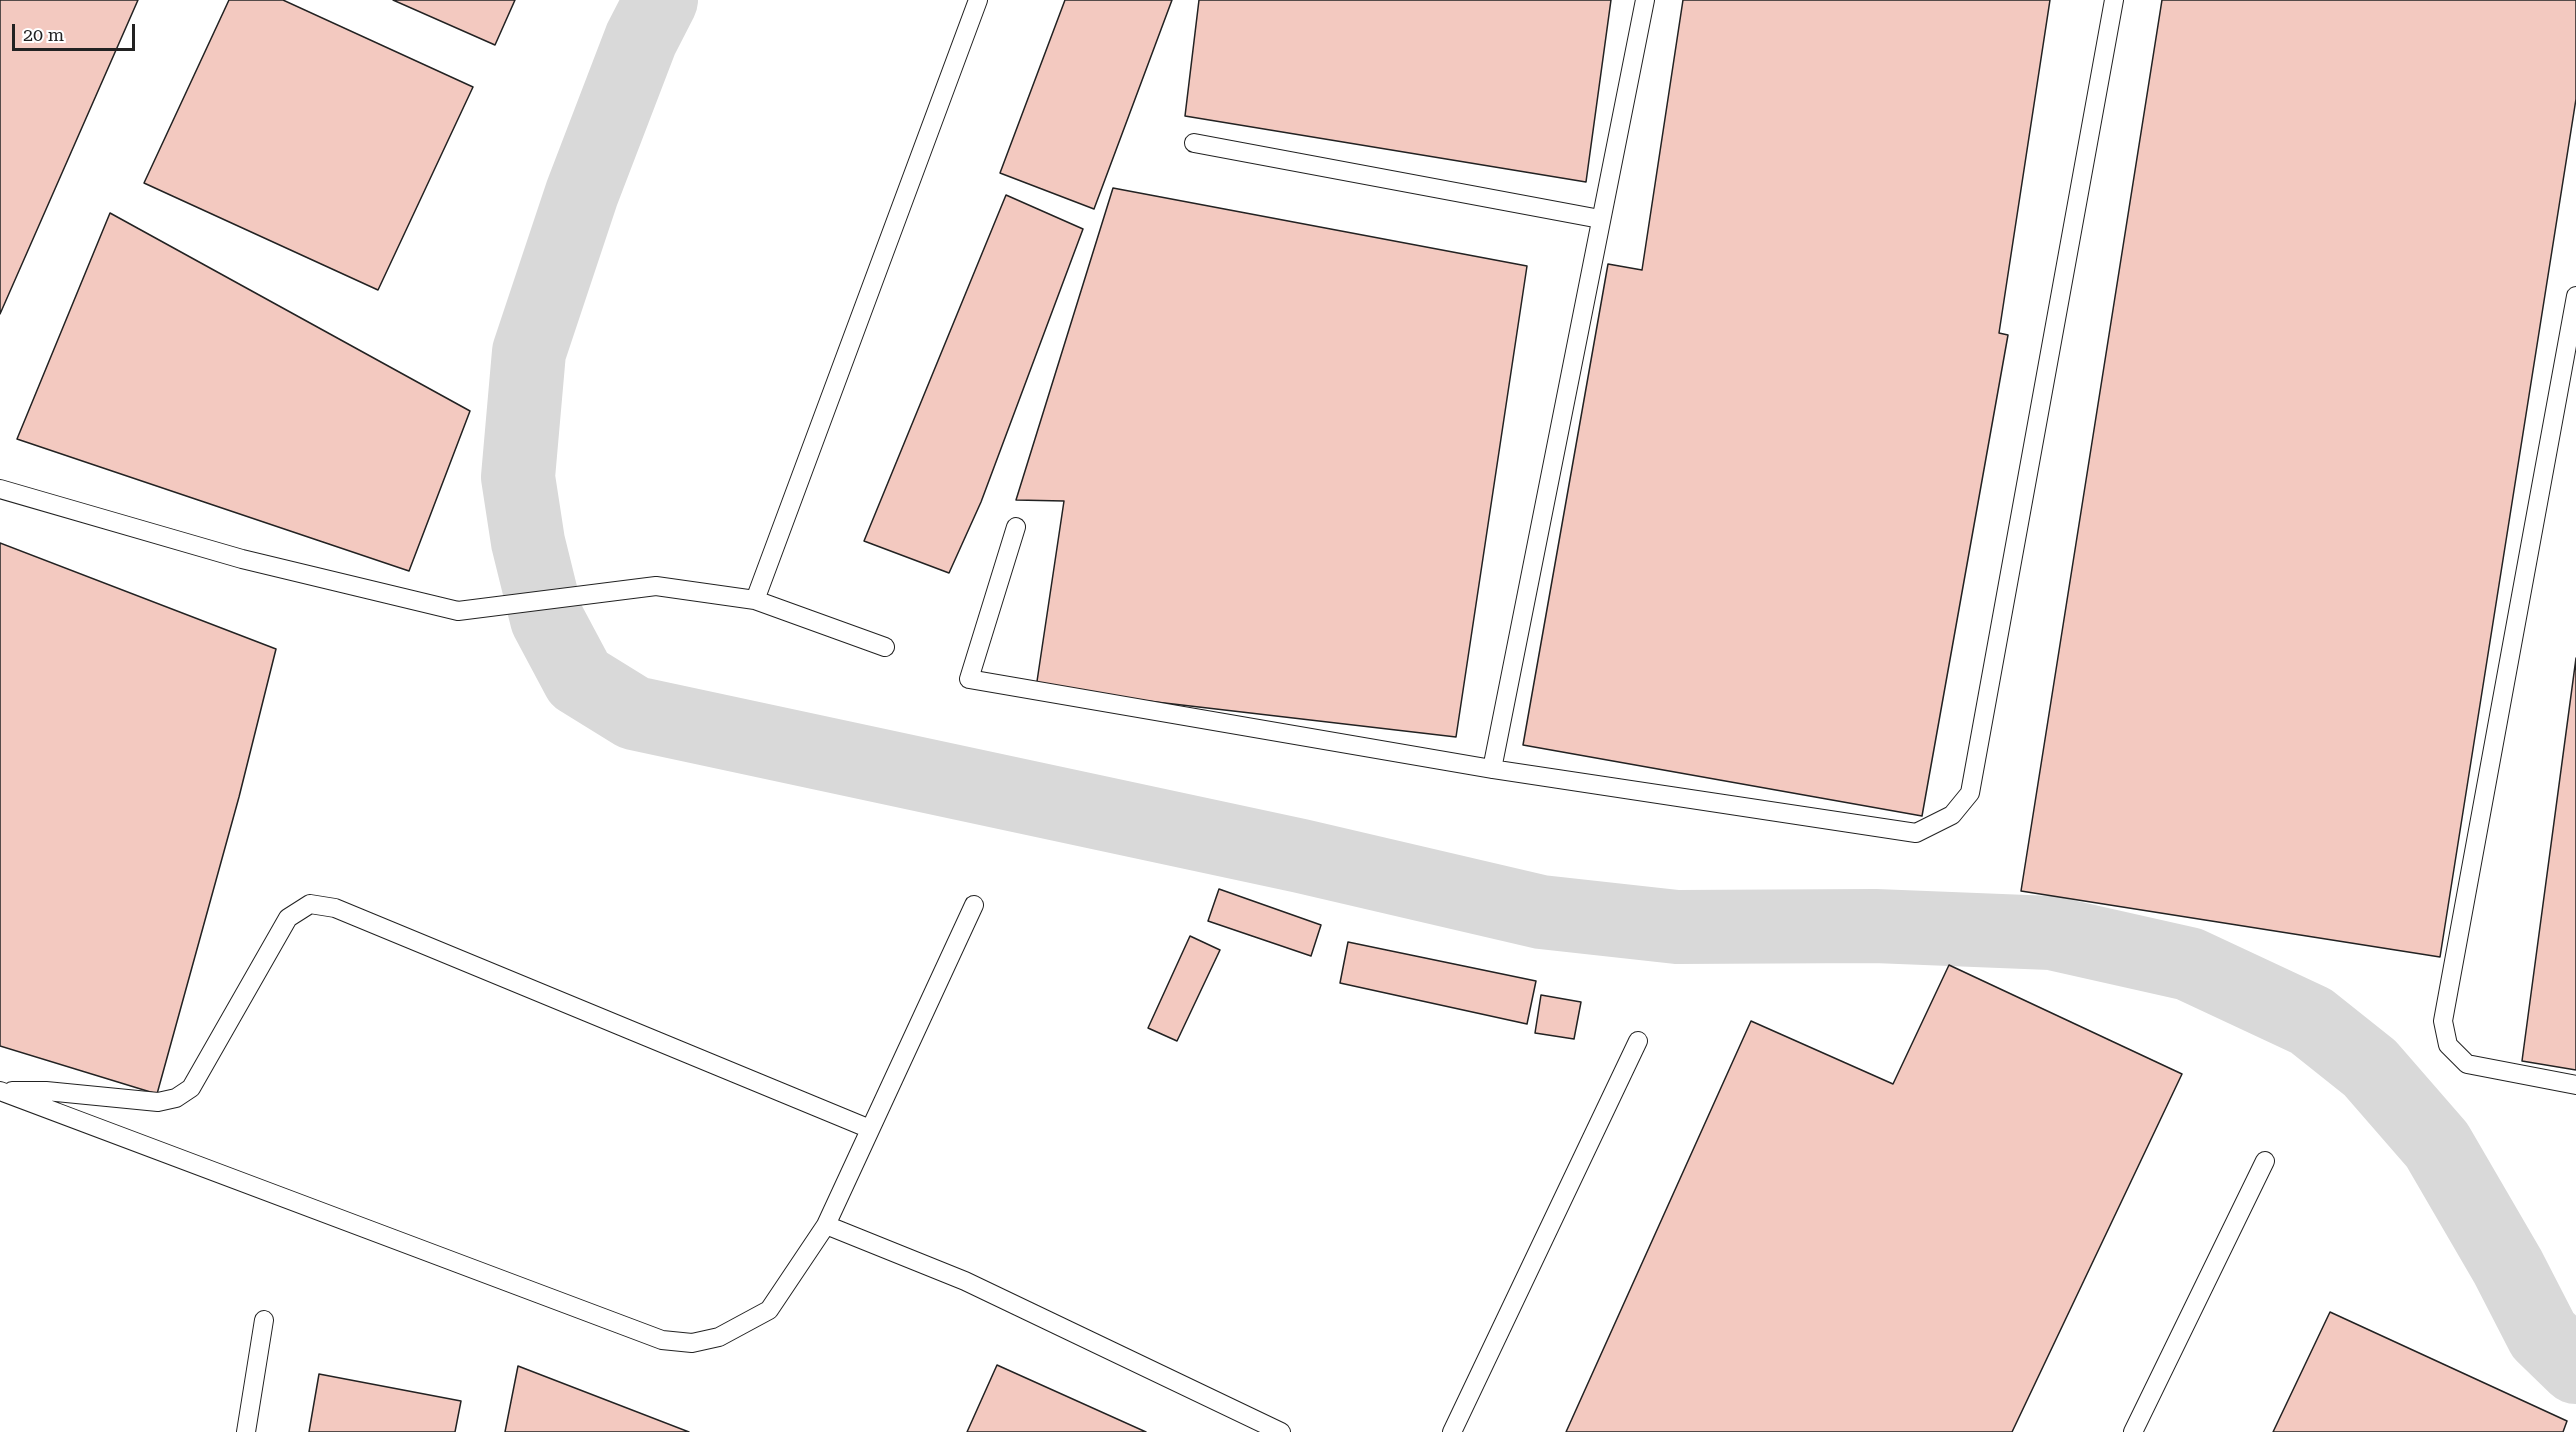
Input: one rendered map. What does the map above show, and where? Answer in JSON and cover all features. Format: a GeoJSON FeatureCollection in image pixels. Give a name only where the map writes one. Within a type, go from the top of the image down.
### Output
{"type":"FeatureCollection","features":[{"type":"Feature","properties":{"kind":"lane"},"geometry":{"type":"LineString","coordinates":[[755,600],[978,0]]}},
{"type":"Feature","properties":{"kind":"lane"},"geometry":{"type":"LineString","coordinates":[[1492,769],[1645,0]]}},
{"type":"Feature","properties":{"kind":"lane"},"geometry":{"type":"LineString","coordinates":[[1017,527],[969,679],[1492,769],[1916,833],[1952,815],[1970,794],[2114,0]]}},
{"type":"Feature","properties":{"kind":"lane"},"geometry":{"type":"LineString","coordinates":[[1194,143],[1600,219]]}},
{"type":"Feature","properties":{"kind":"lane"},"geometry":{"type":"LineString","coordinates":[[2576,296],[2443,1022],[2448,1045],[2467,1064],[2576,1086]]}},
{"type":"Feature","properties":{"kind":"lane"},"geometry":{"type":"LineString","coordinates":[[0,489],[242,559],[458,611],[656,586],[755,600],[885,647]]}},
{"type":"Feature","properties":{"kind":"lane"},"geometry":{"type":"LineString","coordinates":[[1,1091],[46,1091],[158,1102],[176,1098],[190,1088],[288,918],[310,904],[335,908],[870,1129]]}},
{"type":"Feature","properties":{"kind":"lane"},"geometry":{"type":"LineString","coordinates":[[1,1091],[662,1340],[692,1343],[719,1337],[769,1310],[826,1225],[974,905]]}},
{"type":"Feature","properties":{"kind":"lane"},"geometry":{"type":"LineString","coordinates":[[1452,1432],[1638,1041]]}},
{"type":"Feature","properties":{"kind":"lane"},"geometry":{"type":"LineString","coordinates":[[2133,1432],[2265,1161]]}},
{"type":"Feature","properties":{"kind":"lane"},"geometry":{"type":"LineString","coordinates":[[826,1225],[964,1281],[1281,1432]]}},
{"type":"Feature","properties":{"kind":"lane"},"geometry":{"type":"LineString","coordinates":[[246,1432],[264,1320]]}},
{"type":"Feature","properties":{"kind":"building"},"geometry":{"type":"Polygon","coordinates":[[[0,0],[138,0],[0,314],[0,0]]]}},
{"type":"Feature","properties":{"kind":"building"},"geometry":{"type":"Polygon","coordinates":[[[229,0],[283,0],[473,87],[378,290],[144,183],[229,0]]]}},
{"type":"Feature","properties":{"kind":"building"},"geometry":{"type":"Polygon","coordinates":[[[393,0],[515,0],[495,45],[393,0]]]}},
{"type":"Feature","properties":{"kind":"building"},"geometry":{"type":"Polygon","coordinates":[[[1065,0],[1172,0],[1094,209],[1000,173],[1065,0]]]}},
{"type":"Feature","properties":{"kind":"building"},"geometry":{"type":"Polygon","coordinates":[[[1199,0],[1611,0],[1586,182],[1185,116],[1199,0]]]}},
{"type":"Feature","properties":{"kind":"building"},"geometry":{"type":"Polygon","coordinates":[[[1683,0],[2050,0],[1999,333],[2008,335],[1922,816],[1523,745],[1608,264],[1642,270],[1683,0]]]}},
{"type":"Feature","properties":{"kind":"building"},"geometry":{"type":"Polygon","coordinates":[[[2162,0],[2576,0],[2576,99],[2440,957],[2021,891],[2162,0]]]}},
{"type":"Feature","properties":{"kind":"building"},"geometry":{"type":"Polygon","coordinates":[[[1113,188],[1527,266],[1456,737],[1036,688],[1064,501],[1016,500],[1113,188]]]}},
{"type":"Feature","properties":{"kind":"building"},"geometry":{"type":"Polygon","coordinates":[[[1006,195],[1083,229],[981,502],[949,573],[864,541],[1006,195]]]}},
{"type":"Feature","properties":{"kind":"building"},"geometry":{"type":"Polygon","coordinates":[[[110,213],[470,411],[409,571],[17,439],[110,213]]]}},
{"type":"Feature","properties":{"kind":"building"},"geometry":{"type":"Polygon","coordinates":[[[0,543],[276,649],[239,797],[157,1094],[0,1046],[0,543]]]}},
{"type":"Feature","properties":{"kind":"building"},"geometry":{"type":"Polygon","coordinates":[[[2576,658],[2576,1070],[2522,1061],[2576,658]]]}},
{"type":"Feature","properties":{"kind":"building"},"geometry":{"type":"Polygon","coordinates":[[[1219,889],[1321,925],[1311,956],[1208,921],[1219,889]]]}},
{"type":"Feature","properties":{"kind":"building"},"geometry":{"type":"Polygon","coordinates":[[[1190,936],[1220,950],[1177,1041],[1148,1028],[1190,936]]]}},
{"type":"Feature","properties":{"kind":"building"},"geometry":{"type":"Polygon","coordinates":[[[1348,942],[1536,981],[1527,1024],[1340,983],[1348,942]]]}},
{"type":"Feature","properties":{"kind":"building"},"geometry":{"type":"Polygon","coordinates":[[[1949,965],[2182,1074],[2012,1432],[1566,1432],[1751,1021],[1893,1084],[1949,965]]]}},
{"type":"Feature","properties":{"kind":"building"},"geometry":{"type":"Polygon","coordinates":[[[1541,995],[1581,1002],[1574,1039],[1535,1033],[1541,995]]]}},
{"type":"Feature","properties":{"kind":"building"},"geometry":{"type":"Polygon","coordinates":[[[2330,1312],[2567,1421],[2563,1432],[2273,1432],[2330,1312]]]}},
{"type":"Feature","properties":{"kind":"building"},"geometry":{"type":"Polygon","coordinates":[[[997,1365],[1146,1432],[967,1432],[997,1365]]]}},
{"type":"Feature","properties":{"kind":"building"},"geometry":{"type":"Polygon","coordinates":[[[518,1366],[689,1432],[505,1432],[518,1366]]]}},
{"type":"Feature","properties":{"kind":"building"},"geometry":{"type":"Polygon","coordinates":[[[319,1374],[461,1401],[455,1432],[309,1432],[319,1374]]]}},
{"type":"Feature","properties":{"kind":"waterway"},"geometry":{"type":"LineString","coordinates":[[661,0],[641,39],[582,193],[529,352],[518,477],[528,542],[547,619],[579,679],[634,713],[1301,856],[1541,912],[1677,927],[1875,926],[2051,933],[2189,964],[2311,1021],[2370,1068],[2437,1145],[2508,1267],[2543,1335],[2576,1367]]}}]}
